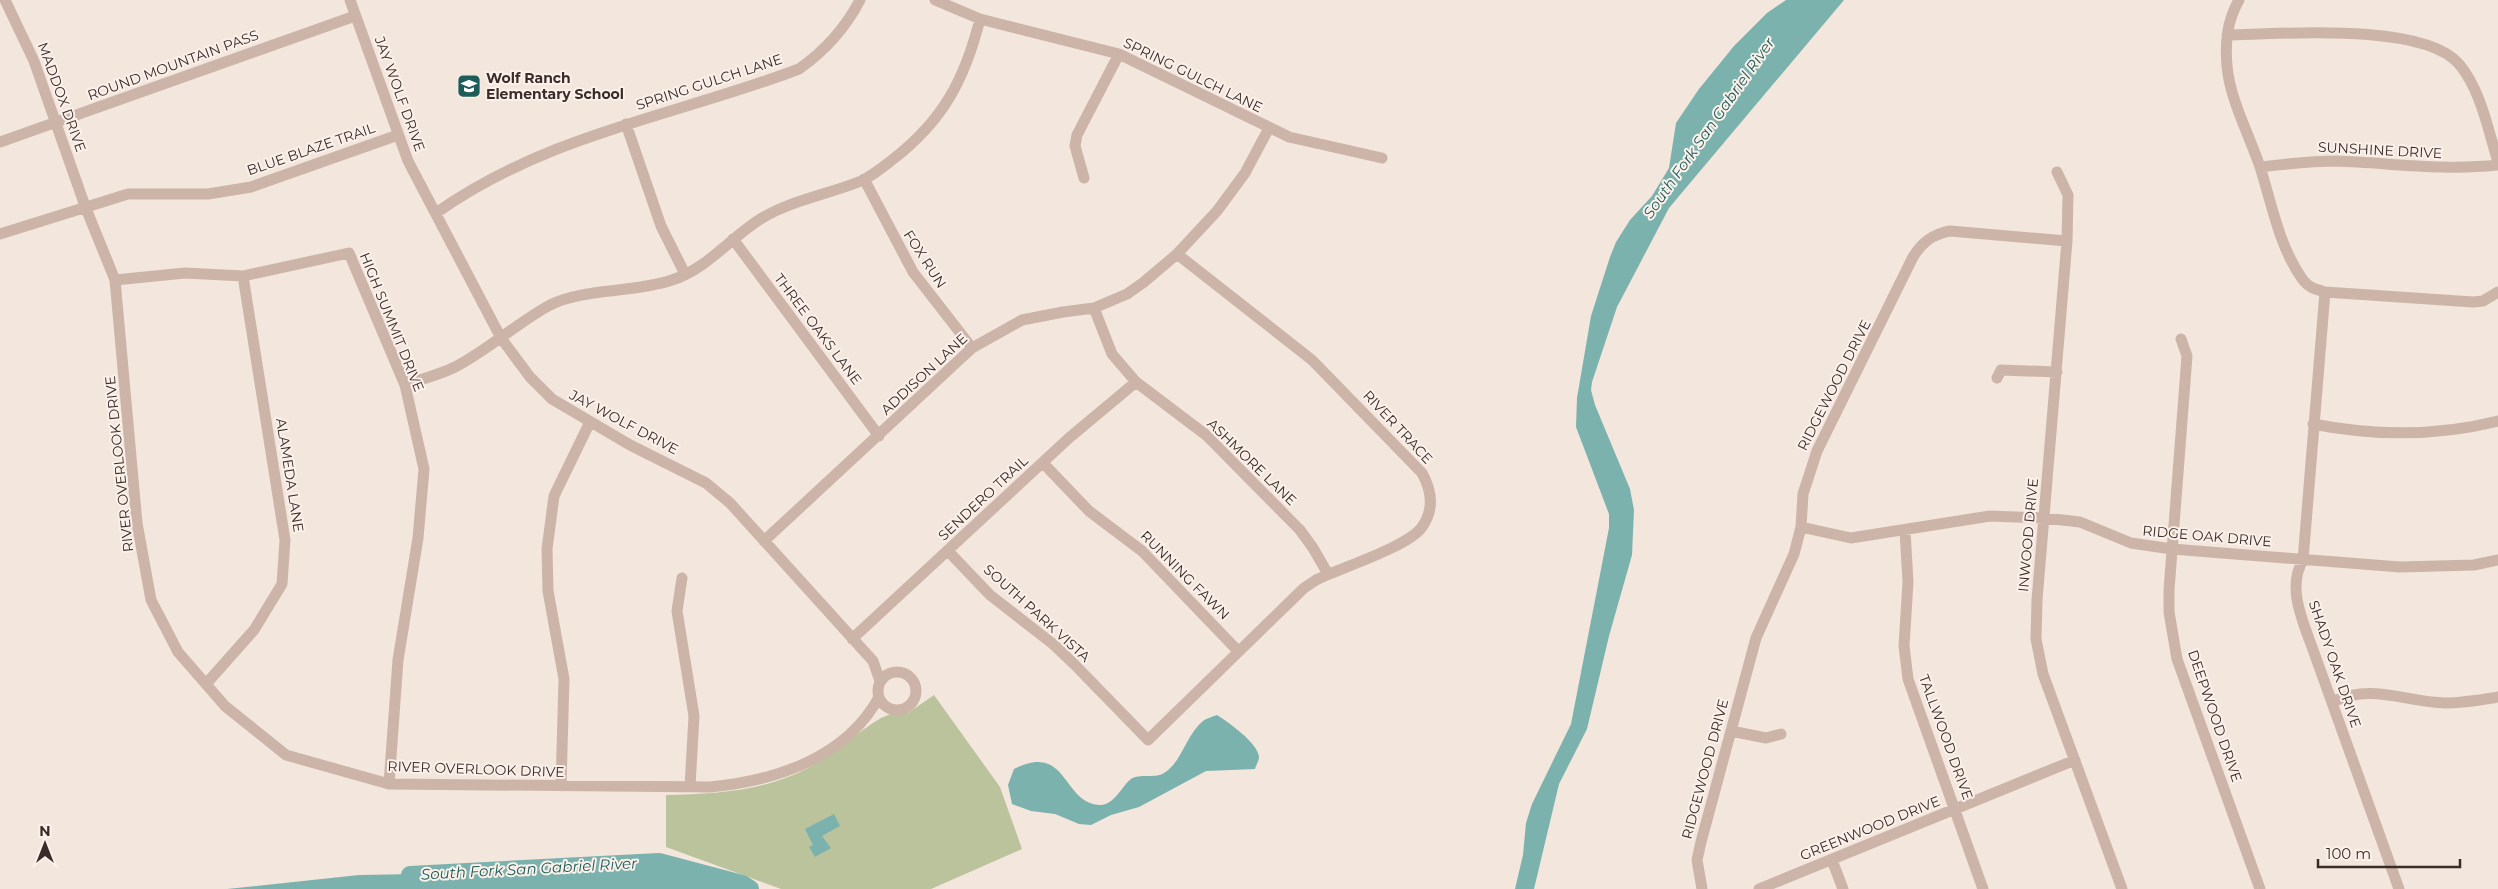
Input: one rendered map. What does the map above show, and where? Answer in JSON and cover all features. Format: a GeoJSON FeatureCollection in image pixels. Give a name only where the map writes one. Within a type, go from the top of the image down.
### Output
{"type":"FeatureCollection","features":[{"type":"Feature","properties":{"kind":"street","name":"MADDOX DRIVE"},"geometry":{"type":"LineString","coordinates":[[6,0],[31,54],[85,206]]}},
{"type":"Feature","properties":{"kind":"street","name":"JAY WOLF DRIVE"},"geometry":{"type":"LineString","coordinates":[[350,0],[408,161],[501,338],[530,377],[552,399],[590,422],[630,445],[706,482],[730,503],[873,661],[892,672]]}},
{"type":"Feature","properties":{"kind":"street","name":"SPRING GULCH LANE"},"geometry":{"type":"LineString","coordinates":[[436,213],[487,179],[583,138],[799,69],[819,54],[840,34],[860,0]]}},
{"type":"Feature","properties":{"kind":"street","name":"SPRING GULCH LANE"},"geometry":{"type":"LineString","coordinates":[[934,0],[980,19],[1119,54],[1269,128],[1309,143],[1382,158]]}},
{"type":"Feature","properties":{"kind":"street"},"geometry":{"type":"LineString","coordinates":[[2238,0],[2228,21],[2227,67],[2230,86],[2260,167],[2286,250],[2294,267],[2311,288],[2325,292],[2473,302],[2483,300],[2498,292]]}},
{"type":"Feature","properties":{"kind":"street","name":"ROUND MOUNTAIN PASS"},"geometry":{"type":"LineString","coordinates":[[0,142],[355,16]]}},
{"type":"Feature","properties":{"kind":"street"},"geometry":{"type":"LineString","coordinates":[[405,385],[454,367],[550,305],[572,298],[648,287],[685,274],[714,256],[763,217],[782,208],[864,179],[921,136],[949,102],[971,55],[980,19]]}},
{"type":"Feature","properties":{"kind":"street"},"geometry":{"type":"LineString","coordinates":[[2227,34],[2323,32],[2390,37],[2438,48],[2451,56],[2468,78],[2481,105],[2498,164]]}},
{"type":"Feature","properties":{"kind":"street"},"geometry":{"type":"LineString","coordinates":[[1084,178],[1075,146],[1077,134],[1119,54]]}},
{"type":"Feature","properties":{"kind":"street"},"geometry":{"type":"LineString","coordinates":[[626,124],[661,226],[685,274]]}},
{"type":"Feature","properties":{"kind":"street","name":"ADDISON LANE"},"geometry":{"type":"LineString","coordinates":[[764,541],[972,348],[1022,320],[1094,308],[1127,294],[1177,254],[1216,211],[1245,173],[1269,128]]}},
{"type":"Feature","properties":{"kind":"street","name":"BLUE BLAZE TRAIL"},"geometry":{"type":"LineString","coordinates":[[0,234],[128,194],[208,194],[251,187],[398,135]]}},
{"type":"Feature","properties":{"kind":"street","name":"SUNSHINE DRIVE"},"geometry":{"type":"LineString","coordinates":[[2260,167],[2311,161],[2434,168],[2471,168],[2498,164]]}},
{"type":"Feature","properties":{"kind":"street","name":"INWOOD DRIVE"},"geometry":{"type":"LineString","coordinates":[[2057,172],[2068,195],[2067,241],[2037,600],[2038,652],[2043,674],[2122,889]]}},
{"type":"Feature","properties":{"kind":"street","name":"FOX RUN"},"geometry":{"type":"LineString","coordinates":[[864,179],[913,272],[972,348]]}},
{"type":"Feature","properties":{"kind":"street","name":"RIVER OVERLOOK DRIVE"},"geometry":{"type":"LineString","coordinates":[[85,206],[115,280],[137,523],[151,600],[178,652],[225,706],[286,755],[389,784],[690,787],[742,784],[798,768],[860,726],[868,717]]}},
{"type":"Feature","properties":{"kind":"street","name":"RIDGEWOOD DRIVE"},"geometry":{"type":"LineString","coordinates":[[1702,889],[1697,860],[1756,638],[1794,554],[1800,527],[1803,494],[1817,450],[1913,257],[1924,242],[1940,233],[1950,231],[2067,241]]}},
{"type":"Feature","properties":{"kind":"street","name":"THREE OAKS LANE"},"geometry":{"type":"LineString","coordinates":[[734,239],[879,436]]}},
{"type":"Feature","properties":{"kind":"street","name":"HIGH SUMMIT DRIVE"},"geometry":{"type":"LineString","coordinates":[[115,280],[185,273],[243,276],[349,253],[405,385],[424,469],[418,538],[398,660],[389,784]]}},
{"type":"Feature","properties":{"kind":"street","name":"RIVER TRACE"},"geometry":{"type":"LineString","coordinates":[[1148,740],[1238,650],[1304,588],[1328,574],[1394,546],[1418,532],[1429,513],[1431,494],[1422,473],[1312,360],[1177,254]]}},
{"type":"Feature","properties":{"kind":"street","name":"ALAMEDA LANE"},"geometry":{"type":"LineString","coordinates":[[206,684],[254,630],[282,584],[285,540],[243,276]]}},
{"type":"Feature","properties":{"kind":"street","name":"SHADY OAK DRIVE"},"geometry":{"type":"LineString","coordinates":[[2325,292],[2303,560],[2296,572],[2295,591],[2300,615],[2399,889]]}},
{"type":"Feature","properties":{"kind":"street","name":"ASHMORE LANE"},"geometry":{"type":"LineString","coordinates":[[1094,308],[1112,354],[1136,382],[1206,435],[1300,530],[1328,574]]}},
{"type":"Feature","properties":{"kind":"street","name":"DEEPWOOD DRIVE"},"geometry":{"type":"LineString","coordinates":[[2181,338],[2186,356],[2169,612],[2177,659],[2260,889]]}},
{"type":"Feature","properties":{"kind":"street"},"geometry":{"type":"LineString","coordinates":[[1997,378],[2001,370],[2056,372]]}},
{"type":"Feature","properties":{"kind":"street","name":"SENDERO TRAIL"},"geometry":{"type":"LineString","coordinates":[[852,639],[1043,462],[1136,382]]}},
{"type":"Feature","properties":{"kind":"street"},"geometry":{"type":"LineString","coordinates":[[2313,424],[2350,432],[2407,433],[2498,421]]}},
{"type":"Feature","properties":{"kind":"street"},"geometry":{"type":"LineString","coordinates":[[561,786],[564,679],[548,591],[547,548],[554,496],[590,422]]}},
{"type":"Feature","properties":{"kind":"street","name":"RUNNING FAWN"},"geometry":{"type":"LineString","coordinates":[[1043,462],[1089,511],[1142,551],[1238,650]]}},
{"type":"Feature","properties":{"kind":"street","name":"RIDGE OAK DRIVE"},"geometry":{"type":"LineString","coordinates":[[1800,527],[1851,538],[1990,516],[2044,518],[2080,522],[2131,544],[2172,550],[2421,568],[2474,566],[2498,560]]}},
{"type":"Feature","properties":{"kind":"street","name":"TALLWOOD DRIVE"},"geometry":{"type":"LineString","coordinates":[[1904,531],[1908,582],[1905,664],[1918,711],[1956,809],[1983,889]]}},
{"type":"Feature","properties":{"kind":"street","name":"SOUTH PARK VISTA"},"geometry":{"type":"LineString","coordinates":[[948,551],[990,595],[1053,644],[1148,740]]}},
{"type":"Feature","properties":{"kind":"street"},"geometry":{"type":"LineString","coordinates":[[682,578],[677,611],[694,716],[690,787]]}},
{"type":"Feature","properties":{"kind":"street","name":"JAY WOLF DRIVE"},"geometry":{"type":"LineString","coordinates":[[873,661],[880,681]]}},
{"type":"Feature","properties":{"kind":"street"},"geometry":{"type":"LineString","coordinates":[[868,717],[891,710],[903,710],[912,703],[917,692],[913,680],[909,676],[898,672],[892,672],[880,681],[878,689],[881,702],[891,710]]}},
{"type":"Feature","properties":{"kind":"street"},"geometry":{"type":"LineString","coordinates":[[2332,702],[2345,695],[2361,694],[2394,694],[2443,703],[2498,697]]}},
{"type":"Feature","properties":{"kind":"street"},"geometry":{"type":"LineString","coordinates":[[868,717],[879,697]]}},
{"type":"Feature","properties":{"kind":"street"},"geometry":{"type":"LineString","coordinates":[[1731,731],[1766,738],[1780,734]]}},
{"type":"Feature","properties":{"kind":"street","name":"GREENWOOD DRIVE"},"geometry":{"type":"LineString","coordinates":[[1759,889],[2075,760]]}},
{"type":"Feature","properties":{"kind":"street"},"geometry":{"type":"LineString","coordinates":[[1832,860],[1843,889]]}},
{"type":"Feature","properties":{"kind":"green space"},"geometry":{"type":"Polygon","coordinates":[[[934,695],[1000,787],[1022,849],[931,889],[781,889],[666,847],[666,795],[703,794],[739,790],[792,776],[818,762],[881,718],[893,713],[908,713],[934,695]]]}},
{"type":"Feature","properties":{"kind":"water"},"geometry":{"type":"Polygon","coordinates":[[[1786,0],[1844,0],[1669,208],[1617,307],[1592,382],[1591,390],[1595,405],[1630,489],[1634,510],[1632,555],[1609,636],[1587,729],[1559,784],[1534,889],[1515,889],[1523,855],[1526,823],[1532,804],[1571,724],[1609,528],[1609,514],[1576,427],[1577,398],[1591,316],[1616,242],[1630,220],[1652,196],[1669,168],[1676,123],[1699,89],[1734,46],[1767,13],[1786,0]]]}},
{"type":"Feature","properties":{"kind":"water"},"geometry":{"type":"Polygon","coordinates":[[[1217,715],[1242,733],[1254,746],[1259,757],[1255,769],[1206,771],[1139,807],[1111,815],[1091,825],[1079,824],[1055,814],[1031,811],[1012,804],[1008,785],[1014,769],[1032,763],[1045,763],[1055,768],[1078,795],[1087,802],[1099,805],[1109,802],[1134,777],[1156,776],[1164,773],[1175,762],[1197,727],[1205,720],[1217,715]]]}},
{"type":"Feature","properties":{"kind":"water"},"geometry":{"type":"Polygon","coordinates":[[[834,814],[840,826],[822,836],[831,848],[815,857],[809,847],[813,845],[805,829],[834,814]]]}},
{"type":"Feature","properties":{"kind":"water"},"geometry":{"type":"Polygon","coordinates":[[[600,866],[663,868],[713,874],[750,889],[227,889],[359,875],[472,873],[600,866]]]}},
{"type":"Feature","properties":{"kind":"waterway","name":"South Fork San Gabriel River"},"geometry":{"type":"LineString","coordinates":[[410,875],[659,862],[742,884],[750,889]]}},
{"type":"Feature","properties":{"kind":"place","name":"Wolf Ranch Elementary School"},"geometry":{"type":"Point","coordinates":[469,86]}}]}
